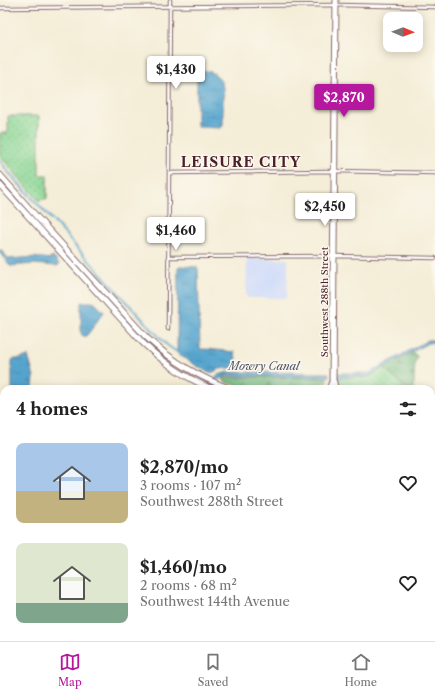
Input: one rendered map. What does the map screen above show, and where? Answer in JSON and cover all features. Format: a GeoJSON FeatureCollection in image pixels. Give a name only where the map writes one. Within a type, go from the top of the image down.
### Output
{"type":"FeatureCollection","features":[{"type":"Feature","properties":{"kind":"highway"},"geometry":{"type":"LineString","coordinates":[[0,175],[146,337],[177,362],[206,379],[220,385]]}},
{"type":"Feature","properties":{"kind":"highway"},"geometry":{"type":"LineString","coordinates":[[0,185],[142,342],[173,368],[202,385]]}},
{"type":"Feature","properties":{"kind":"main road","name":"Southwest 288th Street"},"geometry":{"type":"LineString","coordinates":[[332,385],[336,0]]}},
{"type":"Feature","properties":{"kind":"street"},"geometry":{"type":"LineString","coordinates":[[168,329],[170,0]]}},
{"type":"Feature","properties":{"kind":"street"},"geometry":{"type":"LineString","coordinates":[[0,8],[336,5],[435,7]]}},
{"type":"Feature","properties":{"kind":"street"},"geometry":{"type":"LineString","coordinates":[[169,172],[334,171],[435,173]]}},
{"type":"Feature","properties":{"kind":"street"},"geometry":{"type":"LineString","coordinates":[[168,257],[334,256],[435,258]]}},
{"type":"Feature","properties":{"kind":"shaded area"},"geometry":{"type":"Polygon","coordinates":[[[218,257],[287,259],[287,298],[248,298],[246,295],[247,259],[218,257]]]}},
{"type":"Feature","properties":{"kind":"green space"},"geometry":{"type":"Polygon","coordinates":[[[8,116],[39,116],[39,175],[47,175],[47,198],[40,199],[40,202],[0,156],[0,133],[8,133],[8,116]]]}},
{"type":"Feature","properties":{"kind":"green space"},"geometry":{"type":"Polygon","coordinates":[[[413,352],[417,356],[415,362],[413,385],[403,385],[384,368],[413,352]]]}},
{"type":"Feature","properties":{"kind":"green space"},"geometry":{"type":"Polygon","coordinates":[[[384,368],[403,385],[335,385],[335,377],[368,377],[384,368]]]}},
{"type":"Feature","properties":{"kind":"green space"},"geometry":{"type":"Polygon","coordinates":[[[327,378],[326,385],[237,385],[224,381],[222,379],[327,378]]]}},
{"type":"Feature","properties":{"kind":"water"},"geometry":{"type":"Polygon","coordinates":[[[201,70],[210,72],[217,76],[222,86],[223,126],[220,128],[198,127],[197,125],[197,75],[201,70]]]}},
{"type":"Feature","properties":{"kind":"water"},"geometry":{"type":"Polygon","coordinates":[[[0,249],[10,259],[34,257],[49,259],[53,257],[59,265],[34,264],[10,266],[0,253],[0,249]]]}},
{"type":"Feature","properties":{"kind":"water"},"geometry":{"type":"Polygon","coordinates":[[[178,267],[197,267],[198,269],[200,349],[235,352],[237,367],[220,369],[209,373],[177,353],[178,267]]]}},
{"type":"Feature","properties":{"kind":"water"},"geometry":{"type":"Polygon","coordinates":[[[82,302],[94,302],[104,312],[86,336],[81,334],[82,302]]]}},
{"type":"Feature","properties":{"kind":"water"},"geometry":{"type":"Polygon","coordinates":[[[428,340],[435,340],[435,342],[428,343],[368,377],[336,377],[336,373],[369,373],[428,340]]]}},
{"type":"Feature","properties":{"kind":"water"},"geometry":{"type":"Polygon","coordinates":[[[28,356],[34,377],[33,385],[12,385],[12,361],[13,359],[28,356]]]}},
{"type":"Feature","properties":{"kind":"water","name":"Mowry Canal"},"geometry":{"type":"Polygon","coordinates":[[[230,372],[329,373],[329,377],[227,376],[217,380],[212,385],[207,385],[215,377],[230,372]]]}},
{"type":"Feature","properties":{"kind":"waterway"},"geometry":{"type":"LineString","coordinates":[[0,161],[10,174],[68,237]]}},
{"type":"Feature","properties":{"kind":"waterway"},"geometry":{"type":"LineString","coordinates":[[69,239],[144,321],[167,345],[177,352]]}},
{"type":"Feature","properties":{"kind":"district","name":"LEISURE CITY"},"geometry":{"type":"Point","coordinates":[241,162]}}]}
